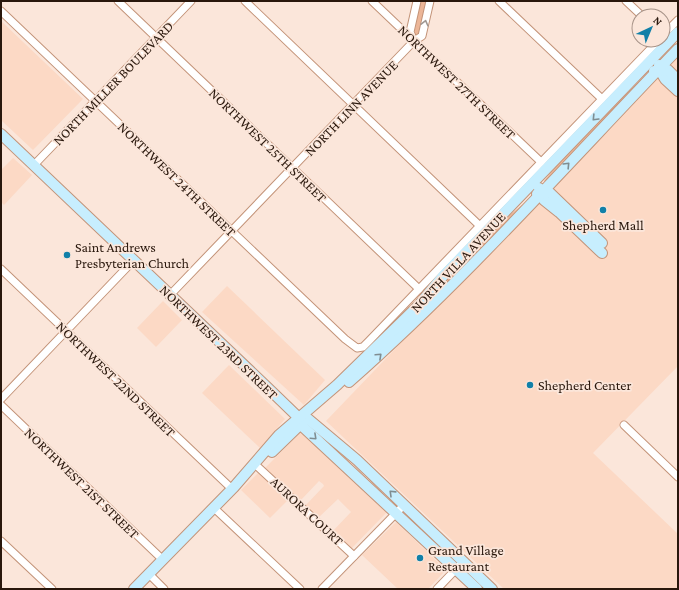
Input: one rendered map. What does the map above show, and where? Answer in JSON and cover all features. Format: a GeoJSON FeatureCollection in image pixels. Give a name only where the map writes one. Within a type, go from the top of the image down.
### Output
{"type":"FeatureCollection","features":[{"type":"Feature","properties":{"kind":"main road","name":"NORTH VILLA AVENUE"},"geometry":{"type":"LineString","coordinates":[[233,488],[258,467],[302,420],[309,410],[337,385],[419,305],[443,276],[634,77],[657,48]]}},
{"type":"Feature","properties":{"kind":"main road"},"geometry":{"type":"LineString","coordinates":[[659,48],[659,69],[665,79],[678,91]]}},
{"type":"Feature","properties":{"kind":"main road","name":"NORTH VILLA AVENUE"},"geometry":{"type":"LineString","coordinates":[[134,589],[233,488],[279,435],[302,420],[378,357],[540,193],[678,49]]}},
{"type":"Feature","properties":{"kind":"main road"},"geometry":{"type":"LineString","coordinates":[[634,77],[644,76],[659,69],[668,70],[678,80]]}},
{"type":"Feature","properties":{"kind":"main road","name":"NORTHWEST 23RD STREET"},"geometry":{"type":"LineString","coordinates":[[1,134],[302,420],[328,450],[407,522],[477,589]]}},
{"type":"Feature","properties":{"kind":"main road"},"geometry":{"type":"LineString","coordinates":[[542,173],[540,193],[544,200],[559,212],[602,253]]}},
{"type":"Feature","properties":{"kind":"main road"},"geometry":{"type":"LineString","coordinates":[[516,200],[524,199],[548,191],[602,243]]}},
{"type":"Feature","properties":{"kind":"main road"},"geometry":{"type":"LineString","coordinates":[[419,305],[442,293],[443,276]]}},
{"type":"Feature","properties":{"kind":"main road","name":"NORTHWEST 23RD STREET"},"geometry":{"type":"LineString","coordinates":[[302,420],[335,442],[357,460],[492,589]]}},
{"type":"Feature","properties":{"kind":"main road"},"geometry":{"type":"LineString","coordinates":[[328,450],[335,442]]}},
{"type":"Feature","properties":{"kind":"main road"},"geometry":{"type":"LineString","coordinates":[[349,469],[357,460]]}},
{"type":"Feature","properties":{"kind":"main road"},"geometry":{"type":"LineString","coordinates":[[372,490],[380,482]]}},
{"type":"Feature","properties":{"kind":"main road"},"geometry":{"type":"LineString","coordinates":[[407,522],[422,522],[432,546]]}},
{"type":"Feature","properties":{"kind":"street","name":"NORTHWEST 25TH STREET"},"geometry":{"type":"LineString","coordinates":[[118,1],[419,289]]}},
{"type":"Feature","properties":{"kind":"street","name":"NORTH MILLER BOULEVARD"},"geometry":{"type":"LineString","coordinates":[[34,165],[192,1]]}},
{"type":"Feature","properties":{"kind":"street"},"geometry":{"type":"LineString","coordinates":[[245,1],[480,226]]}},
{"type":"Feature","properties":{"kind":"street","name":"NORTHWEST 27TH STREET"},"geometry":{"type":"LineString","coordinates":[[372,1],[541,162]]}},
{"type":"Feature","properties":{"kind":"street"},"geometry":{"type":"LineString","coordinates":[[414,41],[410,32],[417,1]]}},
{"type":"Feature","properties":{"kind":"street","name":"NORTH LINN AVENUE"},"geometry":{"type":"LineString","coordinates":[[170,295],[414,41],[422,36],[430,1]]}},
{"type":"Feature","properties":{"kind":"street"},"geometry":{"type":"LineString","coordinates":[[499,1],[602,99]]}},
{"type":"Feature","properties":{"kind":"street"},"geometry":{"type":"LineString","coordinates":[[626,1],[633,8]]}},
{"type":"Feature","properties":{"kind":"street","name":"NORTHWEST 24TH STREET"},"geometry":{"type":"LineString","coordinates":[[1,11],[354,347]]}},
{"type":"Feature","properties":{"kind":"street","name":"NORTH VILLA AVENUE"},"geometry":{"type":"LineString","coordinates":[[354,347],[357,348],[364,346],[602,99],[656,48]]}},
{"type":"Feature","properties":{"kind":"street"},"geometry":{"type":"LineString","coordinates":[[1,399],[134,260]]}},
{"type":"Feature","properties":{"kind":"street","name":"NORTHWEST 22ND STREET"},"geometry":{"type":"LineString","coordinates":[[1,269],[233,488]]}},
{"type":"Feature","properties":{"kind":"street","name":"NORTHWEST 21ST STREET"},"geometry":{"type":"LineString","coordinates":[[1,405],[163,560]]}},
{"type":"Feature","properties":{"kind":"street"},"geometry":{"type":"LineString","coordinates":[[624,424],[678,476]]}},
{"type":"Feature","properties":{"kind":"street","name":"AURORA COURT"},"geometry":{"type":"LineString","coordinates":[[258,467],[354,556]]}},
{"type":"Feature","properties":{"kind":"street"},"geometry":{"type":"LineString","coordinates":[[322,589],[404,505]]}},
{"type":"Feature","properties":{"kind":"street"},"geometry":{"type":"LineString","coordinates":[[214,508],[300,589]]}},
{"type":"Feature","properties":{"kind":"street"},"geometry":{"type":"LineString","coordinates":[[1,541],[52,589]]}},
{"type":"Feature","properties":{"kind":"street"},"geometry":{"type":"LineString","coordinates":[[437,589],[463,561]]}},
{"type":"Feature","properties":{"kind":"street"},"geometry":{"type":"LineString","coordinates":[[149,574],[164,589]]}},
{"type":"Feature","properties":{"kind":"shaded area"},"geometry":{"type":"Polygon","coordinates":[[[420,1],[427,1],[419,34],[414,35],[420,1]]]}},
{"type":"Feature","properties":{"kind":"shaded area"},"geometry":{"type":"Polygon","coordinates":[[[1,21],[83,99],[33,150],[1,120],[1,21]]]}},
{"type":"Feature","properties":{"kind":"shaded area","name":"Shepherd Mall"},"geometry":{"type":"Polygon","coordinates":[[[678,54],[678,366],[593,453],[678,534],[678,589],[504,589],[326,421],[678,54]]]}},
{"type":"Feature","properties":{"kind":"shaded area"},"geometry":{"type":"Polygon","coordinates":[[[638,84],[545,182],[544,181],[576,142],[638,84]]]}},
{"type":"Feature","properties":{"kind":"shaded area"},"geometry":{"type":"Polygon","coordinates":[[[13,158],[32,175],[4,205],[1,202],[1,170],[13,158]]]}},
{"type":"Feature","properties":{"kind":"shaded area"},"geometry":{"type":"Polygon","coordinates":[[[522,205],[523,206],[447,285],[447,280],[489,232],[522,205]]]}},
{"type":"Feature","properties":{"kind":"shaded area"},"geometry":{"type":"Polygon","coordinates":[[[227,286],[325,380],[304,405],[202,312],[227,286]]]}},
{"type":"Feature","properties":{"kind":"shaded area"},"geometry":{"type":"Polygon","coordinates":[[[163,301],[182,320],[156,347],[137,328],[163,301]]]}},
{"type":"Feature","properties":{"kind":"shaded area"},"geometry":{"type":"Polygon","coordinates":[[[229,365],[285,419],[260,448],[202,393],[229,365]]]}},
{"type":"Feature","properties":{"kind":"shaded area"},"geometry":{"type":"Polygon","coordinates":[[[300,433],[320,448],[387,512],[351,549],[332,532],[351,512],[338,499],[318,518],[305,506],[324,486],[323,484],[319,481],[300,501],[265,468],[300,433]]]}},
{"type":"Feature","properties":{"kind":"shaded area"},"geometry":{"type":"Polygon","coordinates":[[[259,472],[288,500],[270,518],[241,490],[259,472]]]}},
{"type":"Feature","properties":{"kind":"shaded area"},"geometry":{"type":"Polygon","coordinates":[[[396,522],[446,570],[428,589],[398,589],[362,555],[396,522]]]}},
{"type":"Feature","properties":{"kind":"place","name":"Shepherd Mall"},"geometry":{"type":"Point","coordinates":[603,210]}},
{"type":"Feature","properties":{"kind":"place","name":"Saint Andrews Presbyterian Church"},"geometry":{"type":"Point","coordinates":[67,255]}},
{"type":"Feature","properties":{"kind":"place","name":"Shepherd Center"},"geometry":{"type":"Point","coordinates":[530,385]}},
{"type":"Feature","properties":{"kind":"place","name":"Grand Village Restaurant"},"geometry":{"type":"Point","coordinates":[420,558]}}]}
